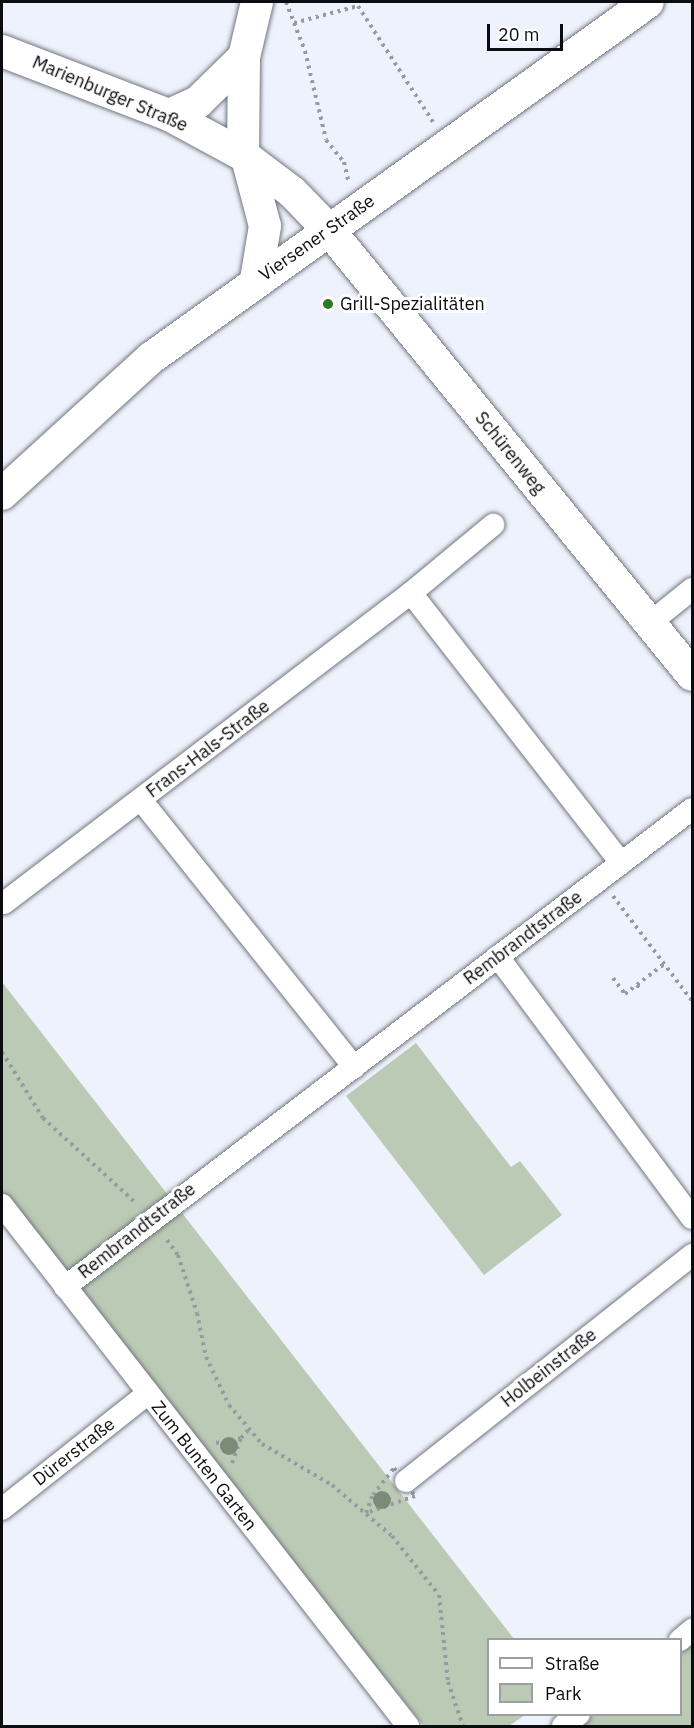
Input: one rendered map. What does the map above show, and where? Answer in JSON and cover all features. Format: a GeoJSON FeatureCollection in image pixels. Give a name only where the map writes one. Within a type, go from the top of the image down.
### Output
{"type":"FeatureCollection","features":[{"type":"Feature","properties":{"kind":"main road"},"geometry":{"type":"LineString","coordinates":[[256,280],[265,226],[245,157],[244,57],[257,2]]}},
{"type":"Feature","properties":{"kind":"main road","name":"Viersener Straße"},"geometry":{"type":"LineString","coordinates":[[2,494],[142,365],[256,280],[449,147],[648,2]]}},
{"type":"Feature","properties":{"kind":"main road","name":"Marienburger Straße"},"geometry":{"type":"LineString","coordinates":[[2,51],[169,116],[245,157],[292,192],[329,230]]}},
{"type":"Feature","properties":{"kind":"main road"},"geometry":{"type":"LineString","coordinates":[[169,116],[198,102],[244,57]]}},
{"type":"Feature","properties":{"kind":"main road","name":"Schürenweg"},"geometry":{"type":"LineString","coordinates":[[329,230],[693,675]]}},
{"type":"Feature","properties":{"kind":"street","name":"Frans-Hals-Straße"},"geometry":{"type":"LineString","coordinates":[[4,903],[411,593],[493,525]]}},
{"type":"Feature","properties":{"kind":"street"},"geometry":{"type":"LineString","coordinates":[[650,623],[693,589]]}},
{"type":"Feature","properties":{"kind":"street"},"geometry":{"type":"LineString","coordinates":[[411,593],[621,863]]}},
{"type":"Feature","properties":{"kind":"street"},"geometry":{"type":"LineString","coordinates":[[141,800],[354,1067]]}},
{"type":"Feature","properties":{"kind":"street","name":"Rembrandtstraße"},"geometry":{"type":"LineString","coordinates":[[65,1287],[693,809]]}},
{"type":"Feature","properties":{"kind":"street"},"geometry":{"type":"LineString","coordinates":[[498,957],[693,1218]]}},
{"type":"Feature","properties":{"kind":"street","name":"Zum Bunten Garten"},"geometry":{"type":"LineString","coordinates":[[2,1205],[147,1394],[408,1726]]}},
{"type":"Feature","properties":{"kind":"street","name":"Holbeinstraße"},"geometry":{"type":"LineString","coordinates":[[405,1482],[693,1255]]}},
{"type":"Feature","properties":{"kind":"street","name":"Dürerstraße"},"geometry":{"type":"LineString","coordinates":[[2,1509],[147,1394]]}},
{"type":"Feature","properties":{"kind":"street"},"geometry":{"type":"LineString","coordinates":[[562,1726],[576,1716]]}},
{"type":"Feature","properties":{"kind":"path"},"geometry":{"type":"LineString","coordinates":[[286,2],[306,51],[326,140],[344,162],[357,210]]}},
{"type":"Feature","properties":{"kind":"path"},"geometry":{"type":"LineString","coordinates":[[294,23],[358,6],[449,147]]}},
{"type":"Feature","properties":{"kind":"path"},"geometry":{"type":"LineString","coordinates":[[609,891],[693,1001]]}},
{"type":"Feature","properties":{"kind":"path"},"geometry":{"type":"LineString","coordinates":[[613,978],[625,994],[664,964]]}},
{"type":"Feature","properties":{"kind":"path"},"geometry":{"type":"LineString","coordinates":[[637,985],[641,990]]}},
{"type":"Feature","properties":{"kind":"path"},"geometry":{"type":"LineString","coordinates":[[2,1052],[43,1118],[152,1219],[178,1255],[210,1366],[229,1405],[262,1444],[332,1485],[392,1536],[439,1595],[448,1682],[463,1726]]}},
{"type":"Feature","properties":{"kind":"path"},"geometry":{"type":"LineString","coordinates":[[192,1451],[241,1438],[249,1429]]}},
{"type":"Feature","properties":{"kind":"path"},"geometry":{"type":"LineString","coordinates":[[366,1513],[405,1482]]}},
{"type":"Feature","properties":{"kind":"path"},"geometry":{"type":"LineString","coordinates":[[366,1513],[373,1494],[405,1482]]}},
{"type":"Feature","properties":{"kind":"green space"},"geometry":{"type":"Polygon","coordinates":[[[2,982],[513,1638],[487,1638],[487,1716],[524,1716],[509,1726],[424,1726],[2,1206],[2,982]]]}},
{"type":"Feature","properties":{"kind":"green space"},"geometry":{"type":"Polygon","coordinates":[[[416,1043],[511,1167],[520,1161],[562,1215],[484,1275],[346,1096],[416,1043]]]}},
{"type":"Feature","properties":{"kind":"green space"},"geometry":{"type":"Polygon","coordinates":[[[692,1638],[692,1726],[577,1726],[592,1716],[682,1716],[682,1646],[692,1638]]]}},
{"type":"Feature","properties":{"kind":"place","name":"Grill-Spezialitäten"},"geometry":{"type":"Point","coordinates":[328,304]}}]}
